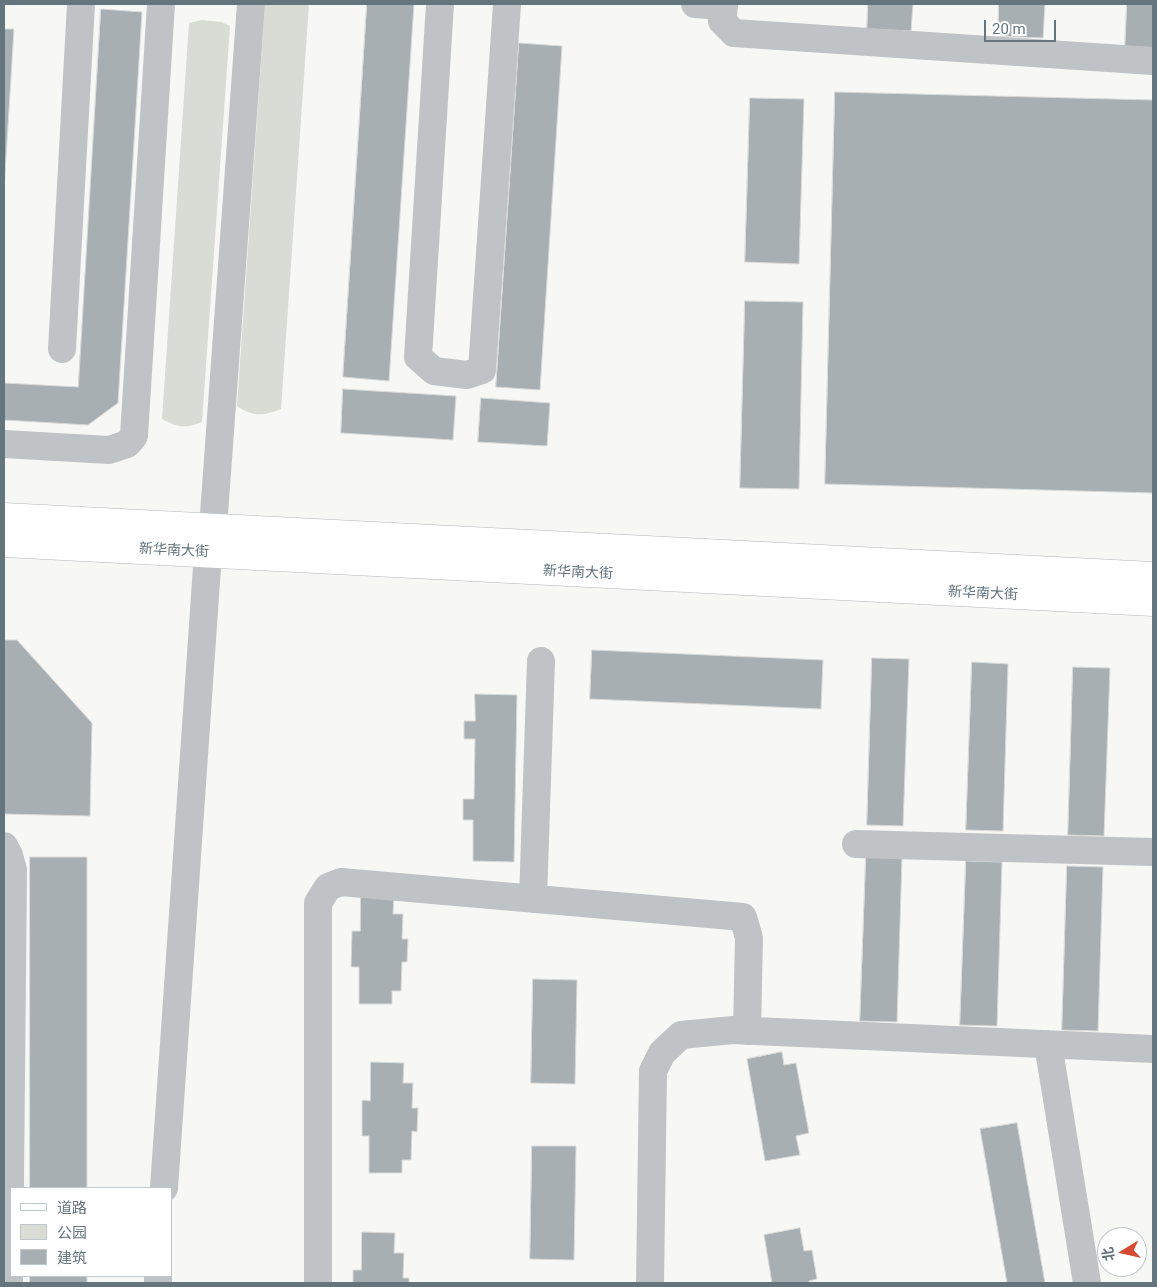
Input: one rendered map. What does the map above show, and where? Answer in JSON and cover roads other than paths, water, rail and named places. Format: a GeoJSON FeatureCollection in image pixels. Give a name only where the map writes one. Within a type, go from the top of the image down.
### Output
{"type":"FeatureCollection","features":[{"type":"Feature","properties":{"kind":"main road","name":"新华南大街"},"geometry":{"type":"LineString","coordinates":[[4,517],[211,541],[1153,602]]}},
{"type":"Feature","properties":{"kind":"main road","name":"新华南大街"},"geometry":{"type":"LineString","coordinates":[[4,543],[211,541],[1153,576]]}},
{"type":"Feature","properties":{"kind":"street"},"geometry":{"type":"LineString","coordinates":[[62,348],[81,4]]}},
{"type":"Feature","properties":{"kind":"street"},"geometry":{"type":"LineString","coordinates":[[4,444],[108,450],[127,444],[134,436],[161,4]]}},
{"type":"Feature","properties":{"kind":"street"},"geometry":{"type":"LineString","coordinates":[[164,1187],[251,4]]}},
{"type":"Feature","properties":{"kind":"street"},"geometry":{"type":"LineString","coordinates":[[440,4],[418,357],[434,371],[467,375],[482,370],[506,4]]}},
{"type":"Feature","properties":{"kind":"street"},"geometry":{"type":"LineString","coordinates":[[695,4],[724,5],[722,21],[734,34],[1153,61]]}},
{"type":"Feature","properties":{"kind":"street"},"geometry":{"type":"LineString","coordinates":[[533,899],[540,661]]}},
{"type":"Feature","properties":{"kind":"street"},"geometry":{"type":"LineString","coordinates":[[856,844],[1153,852]]}},
{"type":"Feature","properties":{"kind":"street"},"geometry":{"type":"LineString","coordinates":[[4,846],[9,855],[13,870],[11,1187]]}},
{"type":"Feature","properties":{"kind":"street"},"geometry":{"type":"LineString","coordinates":[[318,1283],[318,904],[328,887],[341,882],[743,917],[749,938],[747,1031]]}},
{"type":"Feature","properties":{"kind":"street"},"geometry":{"type":"LineString","coordinates":[[650,1283],[653,1071],[662,1053],[681,1035],[733,1030],[1153,1050]]}},
{"type":"Feature","properties":{"kind":"street"},"geometry":{"type":"LineString","coordinates":[[1048,1044],[1088,1283]]}}]}
